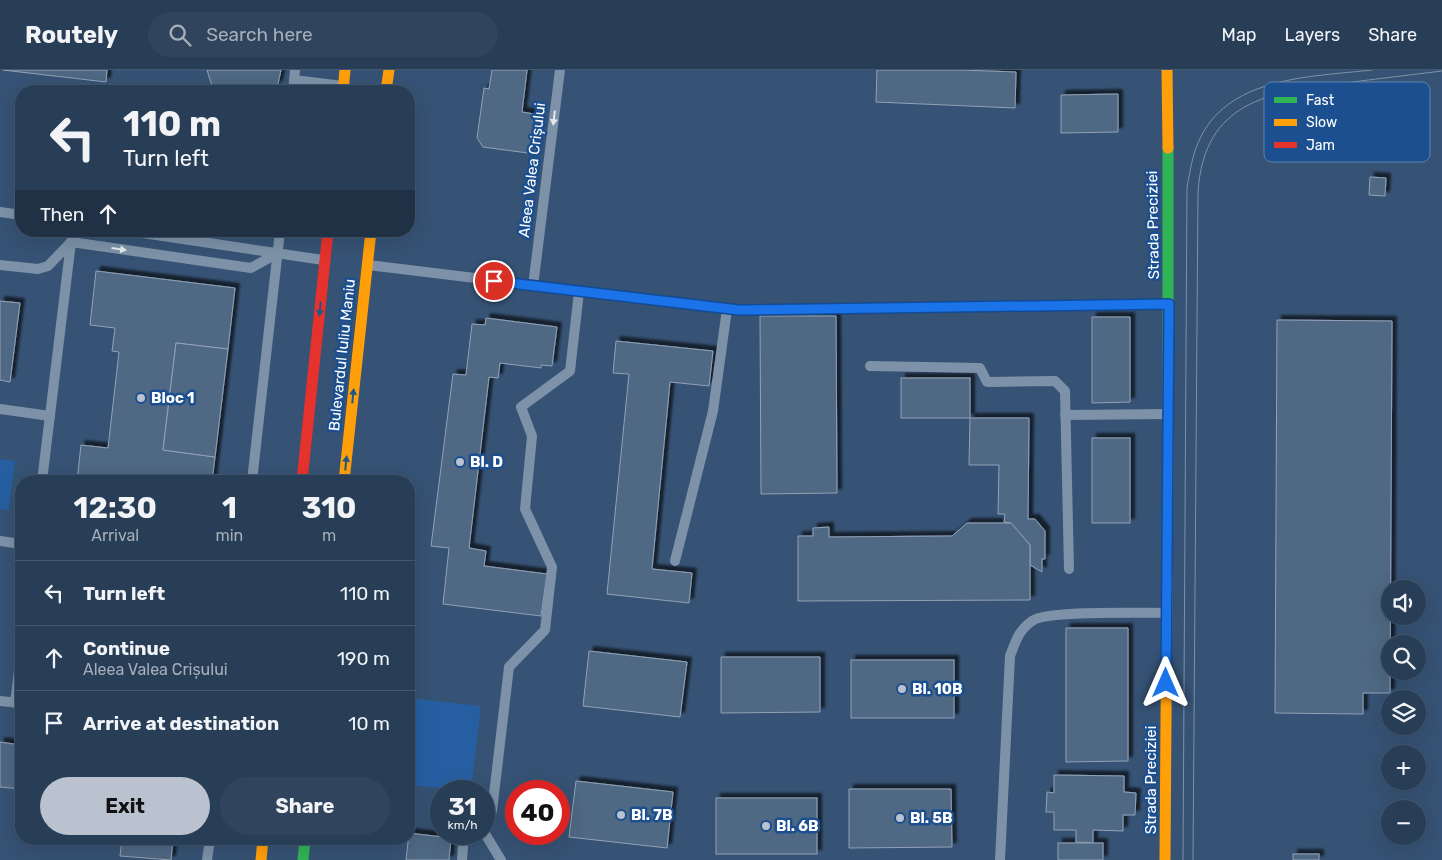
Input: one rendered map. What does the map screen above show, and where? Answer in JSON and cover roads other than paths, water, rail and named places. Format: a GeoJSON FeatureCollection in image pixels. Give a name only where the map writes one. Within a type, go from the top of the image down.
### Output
{"type":"FeatureCollection","features":[{"type":"Feature","properties":{"kind":"street"},"geometry":{"type":"LineString","coordinates":[[343,85],[345,70]]}},
{"type":"Feature","properties":{"kind":"street"},"geometry":{"type":"LineString","coordinates":[[387,85],[389,70]]}},
{"type":"Feature","properties":{"kind":"street","name":"Strada Preciziei"},"geometry":{"type":"LineString","coordinates":[[1165,860],[1169,304],[1166,70]]}},
{"type":"Feature","properties":{"kind":"street","name":"Bulevardul Iuliu Maniu"},"geometry":{"type":"LineString","coordinates":[[303,475],[327,237]]}},
{"type":"Feature","properties":{"kind":"street","name":"Bulevardul Iuliu Maniu"},"geometry":{"type":"LineString","coordinates":[[345,475],[370,237]]}},
{"type":"Feature","properties":{"kind":"street"},"geometry":{"type":"LineString","coordinates":[[261,860],[262,845]]}},
{"type":"Feature","properties":{"kind":"street"},"geometry":{"type":"LineString","coordinates":[[302,860],[304,845]]}},
{"type":"Feature","properties":{"kind":"lane","name":"Aleea Valea Crișului"},"geometry":{"type":"LineString","coordinates":[[533,286],[560,70]]}},
{"type":"Feature","properties":{"kind":"lane"},"geometry":{"type":"LineString","coordinates":[[295,75],[329,85]]}},
{"type":"Feature","properties":{"kind":"lane"},"geometry":{"type":"LineString","coordinates":[[0,212],[15,214]]}},
{"type":"Feature","properties":{"kind":"lane"},"geometry":{"type":"LineString","coordinates":[[170,237],[325,260]]}},
{"type":"Feature","properties":{"kind":"lane"},"geometry":{"type":"LineString","coordinates":[[253,475],[279,237]]}},
{"type":"Feature","properties":{"kind":"lane"},"geometry":{"type":"LineString","coordinates":[[71,242],[251,268],[278,253]]}},
{"type":"Feature","properties":{"kind":"lane"},"geometry":{"type":"LineString","coordinates":[[0,265],[38,270],[48,266],[71,242]]}},
{"type":"Feature","properties":{"kind":"lane"},"geometry":{"type":"LineString","coordinates":[[43,475],[71,242]]}},
{"type":"Feature","properties":{"kind":"lane"},"geometry":{"type":"LineString","coordinates":[[367,265],[739,310],[1169,304]]}},
{"type":"Feature","properties":{"kind":"lane"},"geometry":{"type":"LineString","coordinates":[[495,786],[509,667],[545,630],[552,567],[525,509],[532,436],[521,407],[570,371],[579,292]]}},
{"type":"Feature","properties":{"kind":"lane"},"geometry":{"type":"LineString","coordinates":[[675,560],[713,411],[727,309]]}},
{"type":"Feature","properties":{"kind":"lane"},"geometry":{"type":"LineString","coordinates":[[870,366],[980,368],[987,382],[1055,381],[1065,391],[1069,569]]}},
{"type":"Feature","properties":{"kind":"lane"},"geometry":{"type":"LineString","coordinates":[[0,409],[50,416]]}},
{"type":"Feature","properties":{"kind":"lane"},"geometry":{"type":"LineString","coordinates":[[1066,415],[1168,414]]}},
{"type":"Feature","properties":{"kind":"lane"},"geometry":{"type":"LineString","coordinates":[[0,541],[15,543]]}},
{"type":"Feature","properties":{"kind":"lane"},"geometry":{"type":"LineString","coordinates":[[1000,860],[1010,656],[1020,631],[1034,619],[1068,614],[1167,612]]}},
{"type":"Feature","properties":{"kind":"lane"},"geometry":{"type":"LineString","coordinates":[[0,701],[15,703]]}},
{"type":"Feature","properties":{"kind":"lane"},"geometry":{"type":"LineString","coordinates":[[207,860],[209,845]]}},
{"type":"Feature","properties":{"kind":"lane"},"geometry":{"type":"LineString","coordinates":[[462,860],[463,845]]}},
{"type":"Feature","properties":{"kind":"lane"},"geometry":{"type":"LineString","coordinates":[[492,845],[501,860]]}},
{"type":"Feature","properties":{"kind":"tram line"},"geometry":{"type":"LineString","coordinates":[[1283,82],[1323,75],[1372,70]]}},
{"type":"Feature","properties":{"kind":"tram line"},"geometry":{"type":"LineString","coordinates":[[1355,82],[1442,71]]}},
{"type":"Feature","properties":{"kind":"tram line"},"geometry":{"type":"LineString","coordinates":[[1183,860],[1187,187],[1198,143],[1211,121],[1228,104],[1249,92],[1264,87]]}},
{"type":"Feature","properties":{"kind":"tram line"},"geometry":{"type":"LineString","coordinates":[[1193,860],[1198,192],[1203,162],[1213,138],[1227,120],[1245,107],[1264,98]]}},
{"type":"Feature","properties":{"kind":"place","name":"Bloc 1"},"geometry":{"type":"Point","coordinates":[141,398]}},
{"type":"Feature","properties":{"kind":"place","name":"Bl. D"},"geometry":{"type":"Point","coordinates":[460,462]}},
{"type":"Feature","properties":{"kind":"place","name":"Bl. 10B"},"geometry":{"type":"Point","coordinates":[902,689]}},
{"type":"Feature","properties":{"kind":"place","name":"Bl. 7B"},"geometry":{"type":"Point","coordinates":[621,815]}},
{"type":"Feature","properties":{"kind":"place","name":"Bl. 5B"},"geometry":{"type":"Point","coordinates":[900,818]}},
{"type":"Feature","properties":{"kind":"place","name":"Bl. 6B"},"geometry":{"type":"Point","coordinates":[766,826]}}]}
